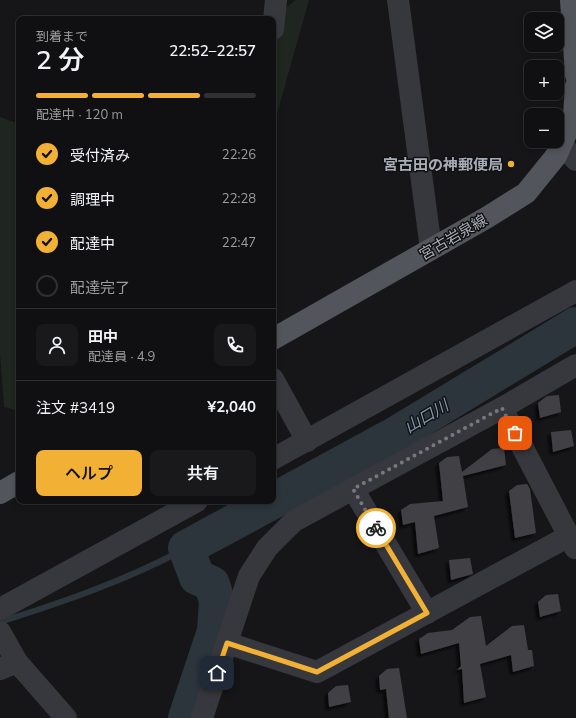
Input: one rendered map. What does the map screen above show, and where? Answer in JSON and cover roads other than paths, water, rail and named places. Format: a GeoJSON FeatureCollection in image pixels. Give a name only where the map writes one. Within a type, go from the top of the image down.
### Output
{"type":"FeatureCollection","features":[{"type":"Feature","properties":{"kind":"main road"},"geometry":{"type":"LineString","coordinates":[[571,0],[576,75]]}},
{"type":"Feature","properties":{"kind":"main road","name":"宮古岩泉線"},"geometry":{"type":"LineString","coordinates":[[564,138],[574,116],[576,86]]}},
{"type":"Feature","properties":{"kind":"main road","name":"宮古岩泉線"},"geometry":{"type":"LineString","coordinates":[[276,337],[526,193],[556,156],[559,148]]}},
{"type":"Feature","properties":{"kind":"main road"},"geometry":{"type":"LineString","coordinates":[[0,493],[16,484]]}},
{"type":"Feature","properties":{"kind":"street"},"geometry":{"type":"LineString","coordinates":[[274,16],[276,0]]}},
{"type":"Feature","properties":{"kind":"street"},"geometry":{"type":"LineString","coordinates":[[398,0],[431,249]]}},
{"type":"Feature","properties":{"kind":"street"},"geometry":{"type":"LineString","coordinates":[[564,147],[576,160]]}},
{"type":"Feature","properties":{"kind":"street"},"geometry":{"type":"LineString","coordinates":[[276,458],[548,308],[576,291]]}},
{"type":"Feature","properties":{"kind":"street"},"geometry":{"type":"LineString","coordinates":[[202,718],[249,576],[267,548],[294,521],[502,408],[576,365]]}},
{"type":"Feature","properties":{"kind":"street"},"geometry":{"type":"LineString","coordinates":[[276,384],[307,441]]}},
{"type":"Feature","properties":{"kind":"street"},"geometry":{"type":"LineString","coordinates":[[227,643],[317,672],[427,613],[572,543],[502,408]]}},
{"type":"Feature","properties":{"kind":"street"},"geometry":{"type":"LineString","coordinates":[[353,489],[427,613]]}},
{"type":"Feature","properties":{"kind":"street"},"geometry":{"type":"LineString","coordinates":[[0,609],[192,504]]}},
{"type":"Feature","properties":{"kind":"street"},"geometry":{"type":"LineString","coordinates":[[0,632],[8,666],[66,718]]}},
{"type":"Feature","properties":{"kind":"waterway","name":"山口川"},"geometry":{"type":"LineString","coordinates":[[276,499],[398,433],[576,325]]}},
{"type":"Feature","properties":{"kind":"waterway","name":"山口川"},"geometry":{"type":"LineString","coordinates":[[186,718],[215,631],[217,601],[212,584],[197,577],[186,548],[267,504]]}},
{"type":"Feature","properties":{"kind":"waterway"},"geometry":{"type":"LineString","coordinates":[[0,622],[95,590],[164,560],[186,548]]}},
{"type":"Feature","properties":{"kind":"place","name":"宮古田の神郵便局"},"geometry":{"type":"Point","coordinates":[511,164]}}]}
